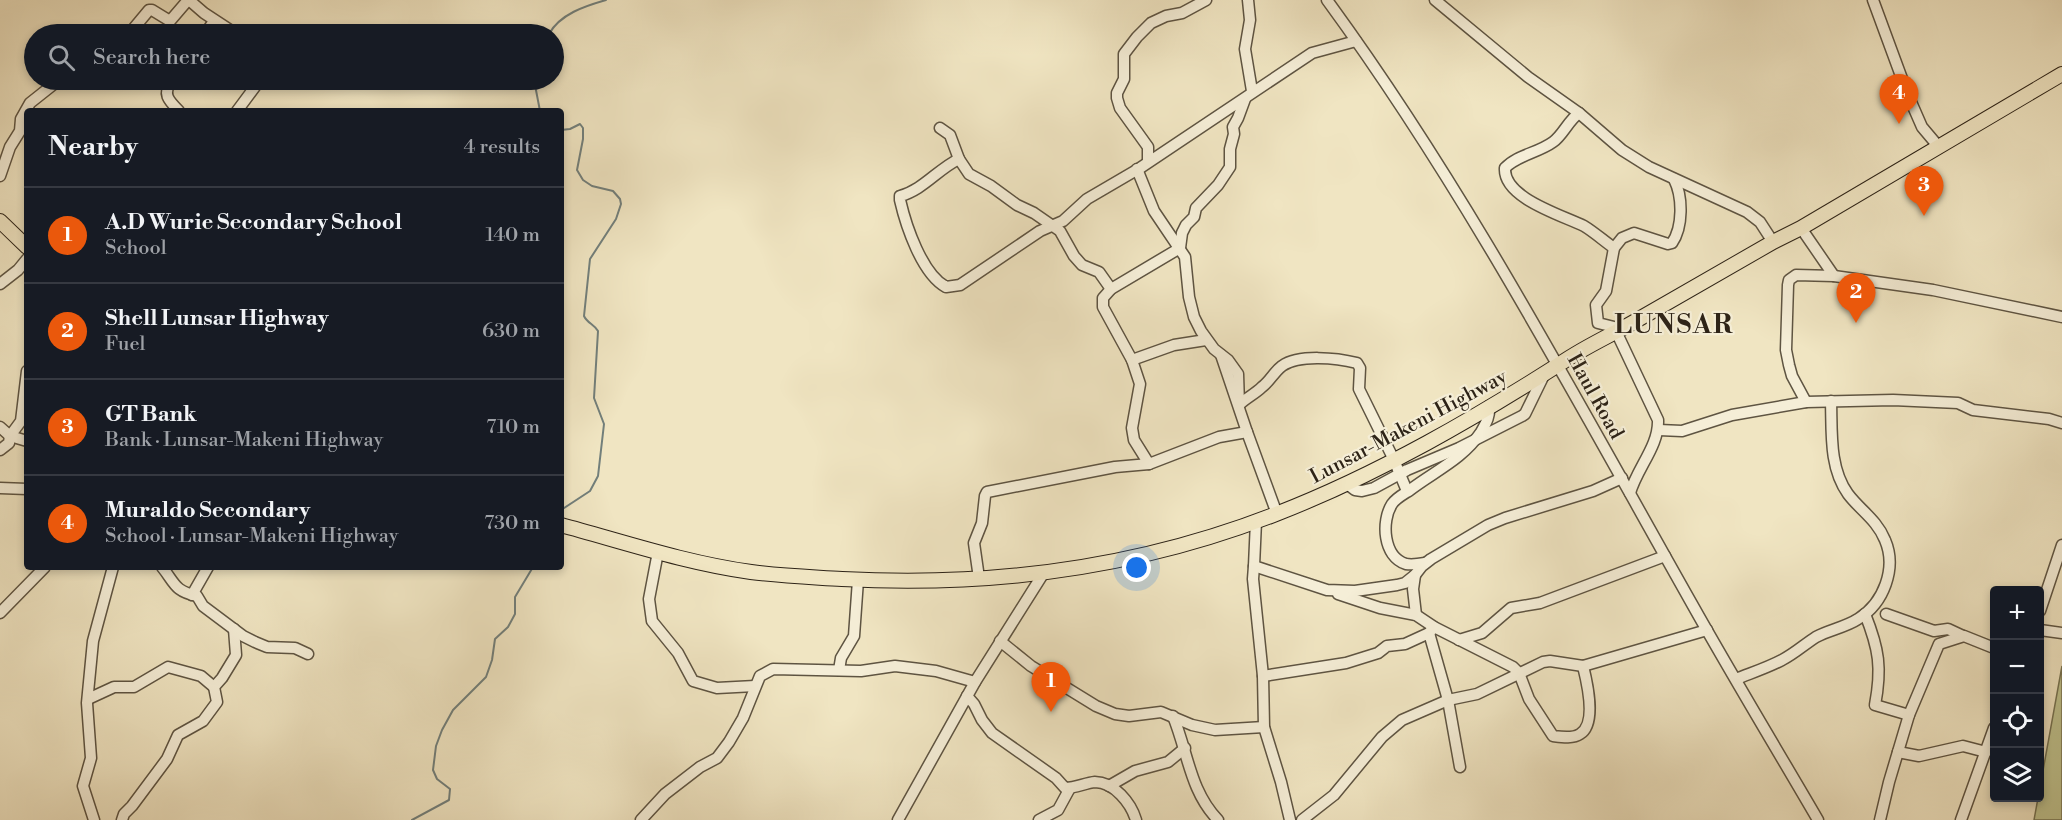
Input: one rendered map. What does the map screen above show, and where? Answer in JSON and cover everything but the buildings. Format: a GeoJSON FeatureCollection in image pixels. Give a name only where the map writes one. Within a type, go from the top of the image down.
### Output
{"type":"FeatureCollection","features":[{"type":"Feature","properties":{"kind":"main road","name":"Lunsar-Makeni Highway"},"geometry":{"type":"LineString","coordinates":[[564,526],[698,562],[752,572],[858,580],[923,581],[1043,574],[1139,556],[1256,521],[1347,484],[1394,460],[1773,242],[1802,228],[2062,74]]}},
{"type":"Feature","properties":{"kind":"main road"},"geometry":{"type":"LineString","coordinates":[[0,221],[24,244]]}},
{"type":"Feature","properties":{"kind":"street"},"geometry":{"type":"LineString","coordinates":[[137,24],[149,10],[172,20],[189,0],[219,24]]}},
{"type":"Feature","properties":{"kind":"street"},"geometry":{"type":"LineString","coordinates":[[1148,162],[1148,147],[1120,108],[1117,98],[1124,78],[1124,54],[1131,43],[1151,23],[1166,16],[1182,13],[1206,0]]}},
{"type":"Feature","properties":{"kind":"street"},"geometry":{"type":"LineString","coordinates":[[1180,248],[1182,233],[1194,217],[1196,208],[1218,185],[1230,167],[1233,127],[1249,95],[1245,49],[1250,20],[1248,0]]}},
{"type":"Feature","properties":{"kind":"street","name":"Haul Road"},"geometry":{"type":"LineString","coordinates":[[1327,0],[1356,41],[1564,362],[1630,493],[1818,820]]}},
{"type":"Feature","properties":{"kind":"street"},"geometry":{"type":"LineString","coordinates":[[1435,0],[1528,77],[1579,113],[1622,150],[1649,167],[1747,212],[1761,222],[1773,242]]}},
{"type":"Feature","properties":{"kind":"street"},"geometry":{"type":"LineString","coordinates":[[1873,0],[1917,116],[1922,127],[1938,146]]}},
{"type":"Feature","properties":{"kind":"street"},"geometry":{"type":"LineString","coordinates":[[959,159],[911,193],[900,196],[908,230],[923,260],[941,284],[951,287],[960,285],[1040,231],[1063,221],[1087,199],[1148,162],[1312,53],[1356,41]]}},
{"type":"Feature","properties":{"kind":"street"},"geometry":{"type":"LineString","coordinates":[[27,108],[46,90]]}},
{"type":"Feature","properties":{"kind":"street"},"geometry":{"type":"LineString","coordinates":[[167,90],[166,95],[176,108]]}},
{"type":"Feature","properties":{"kind":"street"},"geometry":{"type":"LineString","coordinates":[[239,108],[253,90]]}},
{"type":"Feature","properties":{"kind":"street"},"geometry":{"type":"LineString","coordinates":[[1579,113],[1572,118],[1556,140],[1511,162],[1504,172],[1514,188],[1529,202],[1587,228],[1614,248]]}},
{"type":"Feature","properties":{"kind":"street"},"geometry":{"type":"LineString","coordinates":[[0,176],[10,147],[20,131],[24,114]]}},
{"type":"Feature","properties":{"kind":"street"},"geometry":{"type":"LineString","coordinates":[[940,128],[950,135],[959,159],[969,174],[1064,234],[1066,244],[1074,256],[1082,265],[1099,272],[1111,289]]}},
{"type":"Feature","properties":{"kind":"street"},"geometry":{"type":"LineString","coordinates":[[1137,169],[1154,211],[1180,248],[1186,262],[1189,297],[1194,317],[1206,340],[1235,367],[1238,374],[1239,405],[1277,514]]}},
{"type":"Feature","properties":{"kind":"street"},"geometry":{"type":"LineString","coordinates":[[1630,493],[1634,479],[1659,430],[1656,411],[1613,326],[1598,322],[1596,312],[1599,300],[1606,291],[1614,248],[1622,238],[1634,233],[1663,243],[1672,243],[1679,229],[1678,186],[1674,179]]}},
{"type":"Feature","properties":{"kind":"street"},"geometry":{"type":"LineString","coordinates":[[1679,201],[1694,193],[1703,192]]}},
{"type":"Feature","properties":{"kind":"street"},"geometry":{"type":"LineString","coordinates":[[1802,228],[1833,276]]}},
{"type":"Feature","properties":{"kind":"street"},"geometry":{"type":"LineString","coordinates":[[1149,464],[1134,440],[1132,428],[1140,384],[1131,360],[1103,307],[1103,298],[1111,289],[1180,248]]}},
{"type":"Feature","properties":{"kind":"street"},"geometry":{"type":"LineString","coordinates":[[0,284],[24,263]]}},
{"type":"Feature","properties":{"kind":"street"},"geometry":{"type":"LineString","coordinates":[[1806,402],[1792,376],[1786,350],[1788,285],[1796,275],[1833,276],[1933,290],[2062,317]]}},
{"type":"Feature","properties":{"kind":"street"},"geometry":{"type":"LineString","coordinates":[[1131,360],[1174,345],[1206,340]]}},
{"type":"Feature","properties":{"kind":"street"},"geometry":{"type":"LineString","coordinates":[[1239,405],[1260,390],[1284,365],[1294,361],[1320,358],[1357,363],[1360,368],[1359,389],[1407,492]]}},
{"type":"Feature","properties":{"kind":"street"},"geometry":{"type":"LineString","coordinates":[[1347,484],[1355,490],[1374,488],[1525,414],[1545,373]]}},
{"type":"Feature","properties":{"kind":"street"},"geometry":{"type":"LineString","coordinates":[[0,450],[9,444],[10,436],[21,421],[24,396]]}},
{"type":"Feature","properties":{"kind":"street"},"geometry":{"type":"LineString","coordinates":[[1659,430],[1682,431],[1732,415],[1806,402],[1831,401],[1893,400],[1958,403],[1973,410],[2049,419],[2062,423]]}},
{"type":"Feature","properties":{"kind":"street"},"geometry":{"type":"LineString","coordinates":[[1736,679],[1781,661],[1815,638],[1858,620],[1882,594],[1890,572],[1891,557],[1886,540],[1877,524],[1848,494],[1835,463],[1831,401]]}},
{"type":"Feature","properties":{"kind":"street"},"geometry":{"type":"LineString","coordinates":[[1425,563],[1407,564],[1400,561],[1394,554],[1384,524],[1388,511],[1394,502],[1407,492],[1466,452],[1490,414],[1489,406]]}},
{"type":"Feature","properties":{"kind":"street"},"geometry":{"type":"LineString","coordinates":[[0,427],[10,436],[24,440]]}},
{"type":"Feature","properties":{"kind":"street"},"geometry":{"type":"LineString","coordinates":[[979,578],[974,543],[982,524],[984,496],[987,492],[1115,467],[1149,464],[1219,437],[1247,432]]}},
{"type":"Feature","properties":{"kind":"street"},"geometry":{"type":"LineString","coordinates":[[1327,590],[1355,591],[1405,583],[1425,563],[1488,525],[1564,501],[1622,478]]}},
{"type":"Feature","properties":{"kind":"street"},"geometry":{"type":"LineString","coordinates":[[0,488],[24,489]]}},
{"type":"Feature","properties":{"kind":"street"},"geometry":{"type":"LineString","coordinates":[[1256,521],[1253,579],[1263,676],[1264,727],[1290,820]]}},
{"type":"Feature","properties":{"kind":"street"},"geometry":{"type":"LineString","coordinates":[[2044,599],[2062,548]]}},
{"type":"Feature","properties":{"kind":"street"},"geometry":{"type":"LineString","coordinates":[[658,552],[649,599],[652,621],[678,653],[693,681],[717,688],[755,686]]}},
{"type":"Feature","properties":{"kind":"street"},"geometry":{"type":"LineString","coordinates":[[1459,640],[1482,633],[1511,608],[1540,603],[1665,556]]}},
{"type":"Feature","properties":{"kind":"street"},"geometry":{"type":"LineString","coordinates":[[1254,566],[1380,608],[1416,615],[1431,630],[1459,640],[1506,663],[1519,672],[1529,699],[1552,736],[1572,737],[1580,735],[1585,730],[1590,713],[1587,680],[1583,666]]}},
{"type":"Feature","properties":{"kind":"street"},"geometry":{"type":"LineString","coordinates":[[0,613],[42,570]]}},
{"type":"Feature","properties":{"kind":"street"},"geometry":{"type":"LineString","coordinates":[[94,820],[83,786],[91,758],[88,699],[93,641],[112,570]]}},
{"type":"Feature","properties":{"kind":"street"},"geometry":{"type":"LineString","coordinates":[[164,570],[175,587],[197,596],[203,606],[234,629],[267,647],[295,648],[308,654]]}},
{"type":"Feature","properties":{"kind":"street"},"geometry":{"type":"LineString","coordinates":[[192,595],[206,570]]}},
{"type":"Feature","properties":{"kind":"street"},"geometry":{"type":"LineString","coordinates":[[898,820],[975,682],[1043,574]]}},
{"type":"Feature","properties":{"kind":"street"},"geometry":{"type":"LineString","coordinates":[[1415,575],[1413,589],[1416,615]]}},
{"type":"Feature","properties":{"kind":"street"},"geometry":{"type":"LineString","coordinates":[[839,670],[841,658],[854,636],[858,580]]}},
{"type":"Feature","properties":{"kind":"street"},"geometry":{"type":"LineString","coordinates":[[1864,614],[1874,636],[1880,668],[1875,705],[1909,715]]}},
{"type":"Feature","properties":{"kind":"street"},"geometry":{"type":"LineString","coordinates":[[1886,614],[1934,631],[1947,629],[1990,646]]}},
{"type":"Feature","properties":{"kind":"street"},"geometry":{"type":"LineString","coordinates":[[214,687],[237,655],[234,629]]}},
{"type":"Feature","properties":{"kind":"street"},"geometry":{"type":"LineString","coordinates":[[1263,676],[1346,663],[1378,653],[1387,646],[1405,644],[1431,630]]}},
{"type":"Feature","properties":{"kind":"street"},"geometry":{"type":"LineString","coordinates":[[1431,630],[1448,700],[1460,767]]}},
{"type":"Feature","properties":{"kind":"street"},"geometry":{"type":"LineString","coordinates":[[1302,820],[1316,816],[1382,737],[1402,720],[1448,700],[1477,694],[1519,672],[1550,661],[1583,666],[1707,630]]}},
{"type":"Feature","properties":{"kind":"street"},"geometry":{"type":"LineString","coordinates":[[2044,631],[2062,633]]}},
{"type":"Feature","properties":{"kind":"street"},"geometry":{"type":"LineString","coordinates":[[1880,820],[1909,715],[1939,644],[1964,636]]}},
{"type":"Feature","properties":{"kind":"street"},"geometry":{"type":"LineString","coordinates":[[1000,641],[1031,666],[1106,712],[1129,716],[1161,712],[1192,725],[1215,730],[1264,727]]}},
{"type":"Feature","properties":{"kind":"street"},"geometry":{"type":"LineString","coordinates":[[641,820],[665,794],[700,767],[717,758],[743,718],[760,676],[773,669],[861,671],[882,667],[903,667],[936,671],[975,682]]}},
{"type":"Feature","properties":{"kind":"street"},"geometry":{"type":"LineString","coordinates":[[88,699],[114,687],[134,687],[168,668],[201,676],[214,687],[216,702],[203,721],[178,735],[167,759],[124,814],[122,820]]}},
{"type":"Feature","properties":{"kind":"street"},"geometry":{"type":"LineString","coordinates":[[967,696],[992,733],[1056,778],[1065,788],[1092,782],[1109,786],[1125,798],[1134,811],[1136,820]]}},
{"type":"Feature","properties":{"kind":"street"},"geometry":{"type":"LineString","coordinates":[[1173,716],[1185,748],[1194,785],[1202,802],[1218,820]]}},
{"type":"Feature","properties":{"kind":"street"},"geometry":{"type":"LineString","coordinates":[[1961,820],[1990,741]]}},
{"type":"Feature","properties":{"kind":"street"},"geometry":{"type":"LineString","coordinates":[[1898,752],[1919,756],[1963,746],[1986,752]]}},
{"type":"Feature","properties":{"kind":"street"},"geometry":{"type":"LineString","coordinates":[[1109,786],[1136,771],[1168,762],[1185,748]]}},
{"type":"Feature","properties":{"kind":"street"},"geometry":{"type":"LineString","coordinates":[[1039,820],[1058,810],[1070,788]]}},
{"type":"Feature","properties":{"kind":"street"},"geometry":{"type":"LineString","coordinates":[[904,809],[912,820]]}},
{"type":"Feature","properties":{"kind":"green space"},"geometry":{"type":"Polygon","coordinates":[[[2062,666],[2062,820],[2034,820],[2037,802],[2044,802],[2044,765],[2062,666]]]}},
{"type":"Feature","properties":{"kind":"waterway"},"geometry":{"type":"LineString","coordinates":[[557,24],[566,16],[582,8],[606,0]]}},
{"type":"Feature","properties":{"kind":"waterway"},"geometry":{"type":"LineString","coordinates":[[536,90],[539,108]]}},
{"type":"Feature","properties":{"kind":"waterway"},"geometry":{"type":"LineString","coordinates":[[564,130],[580,124],[583,128],[583,139],[577,170],[583,180],[592,186],[613,191],[621,204],[616,219],[590,259],[584,316],[598,331],[594,398],[604,424],[598,476],[590,491],[564,508]]}},
{"type":"Feature","properties":{"kind":"waterway"},"geometry":{"type":"LineString","coordinates":[[412,820],[449,800],[450,789],[437,779],[433,770],[436,746],[453,710],[486,677],[492,660],[495,639],[508,627],[515,614],[515,597],[531,570]]}},
{"type":"Feature","properties":{"kind":"place","name":"Muraldo Secondary"},"geometry":{"type":"Point","coordinates":[1899,124]}},
{"type":"Feature","properties":{"kind":"place","name":"GT Bank"},"geometry":{"type":"Point","coordinates":[1924,216]}},
{"type":"Feature","properties":{"kind":"place","name":"Shell Lunsar Highway"},"geometry":{"type":"Point","coordinates":[1856,323]}},
{"type":"Feature","properties":{"kind":"place","name":"A.D Wurie Secondary School"},"geometry":{"type":"Point","coordinates":[1051,712]}},
{"type":"Feature","properties":{"kind":"district","name":"LUNSAR"},"geometry":{"type":"Point","coordinates":[1674,324]}}]}
